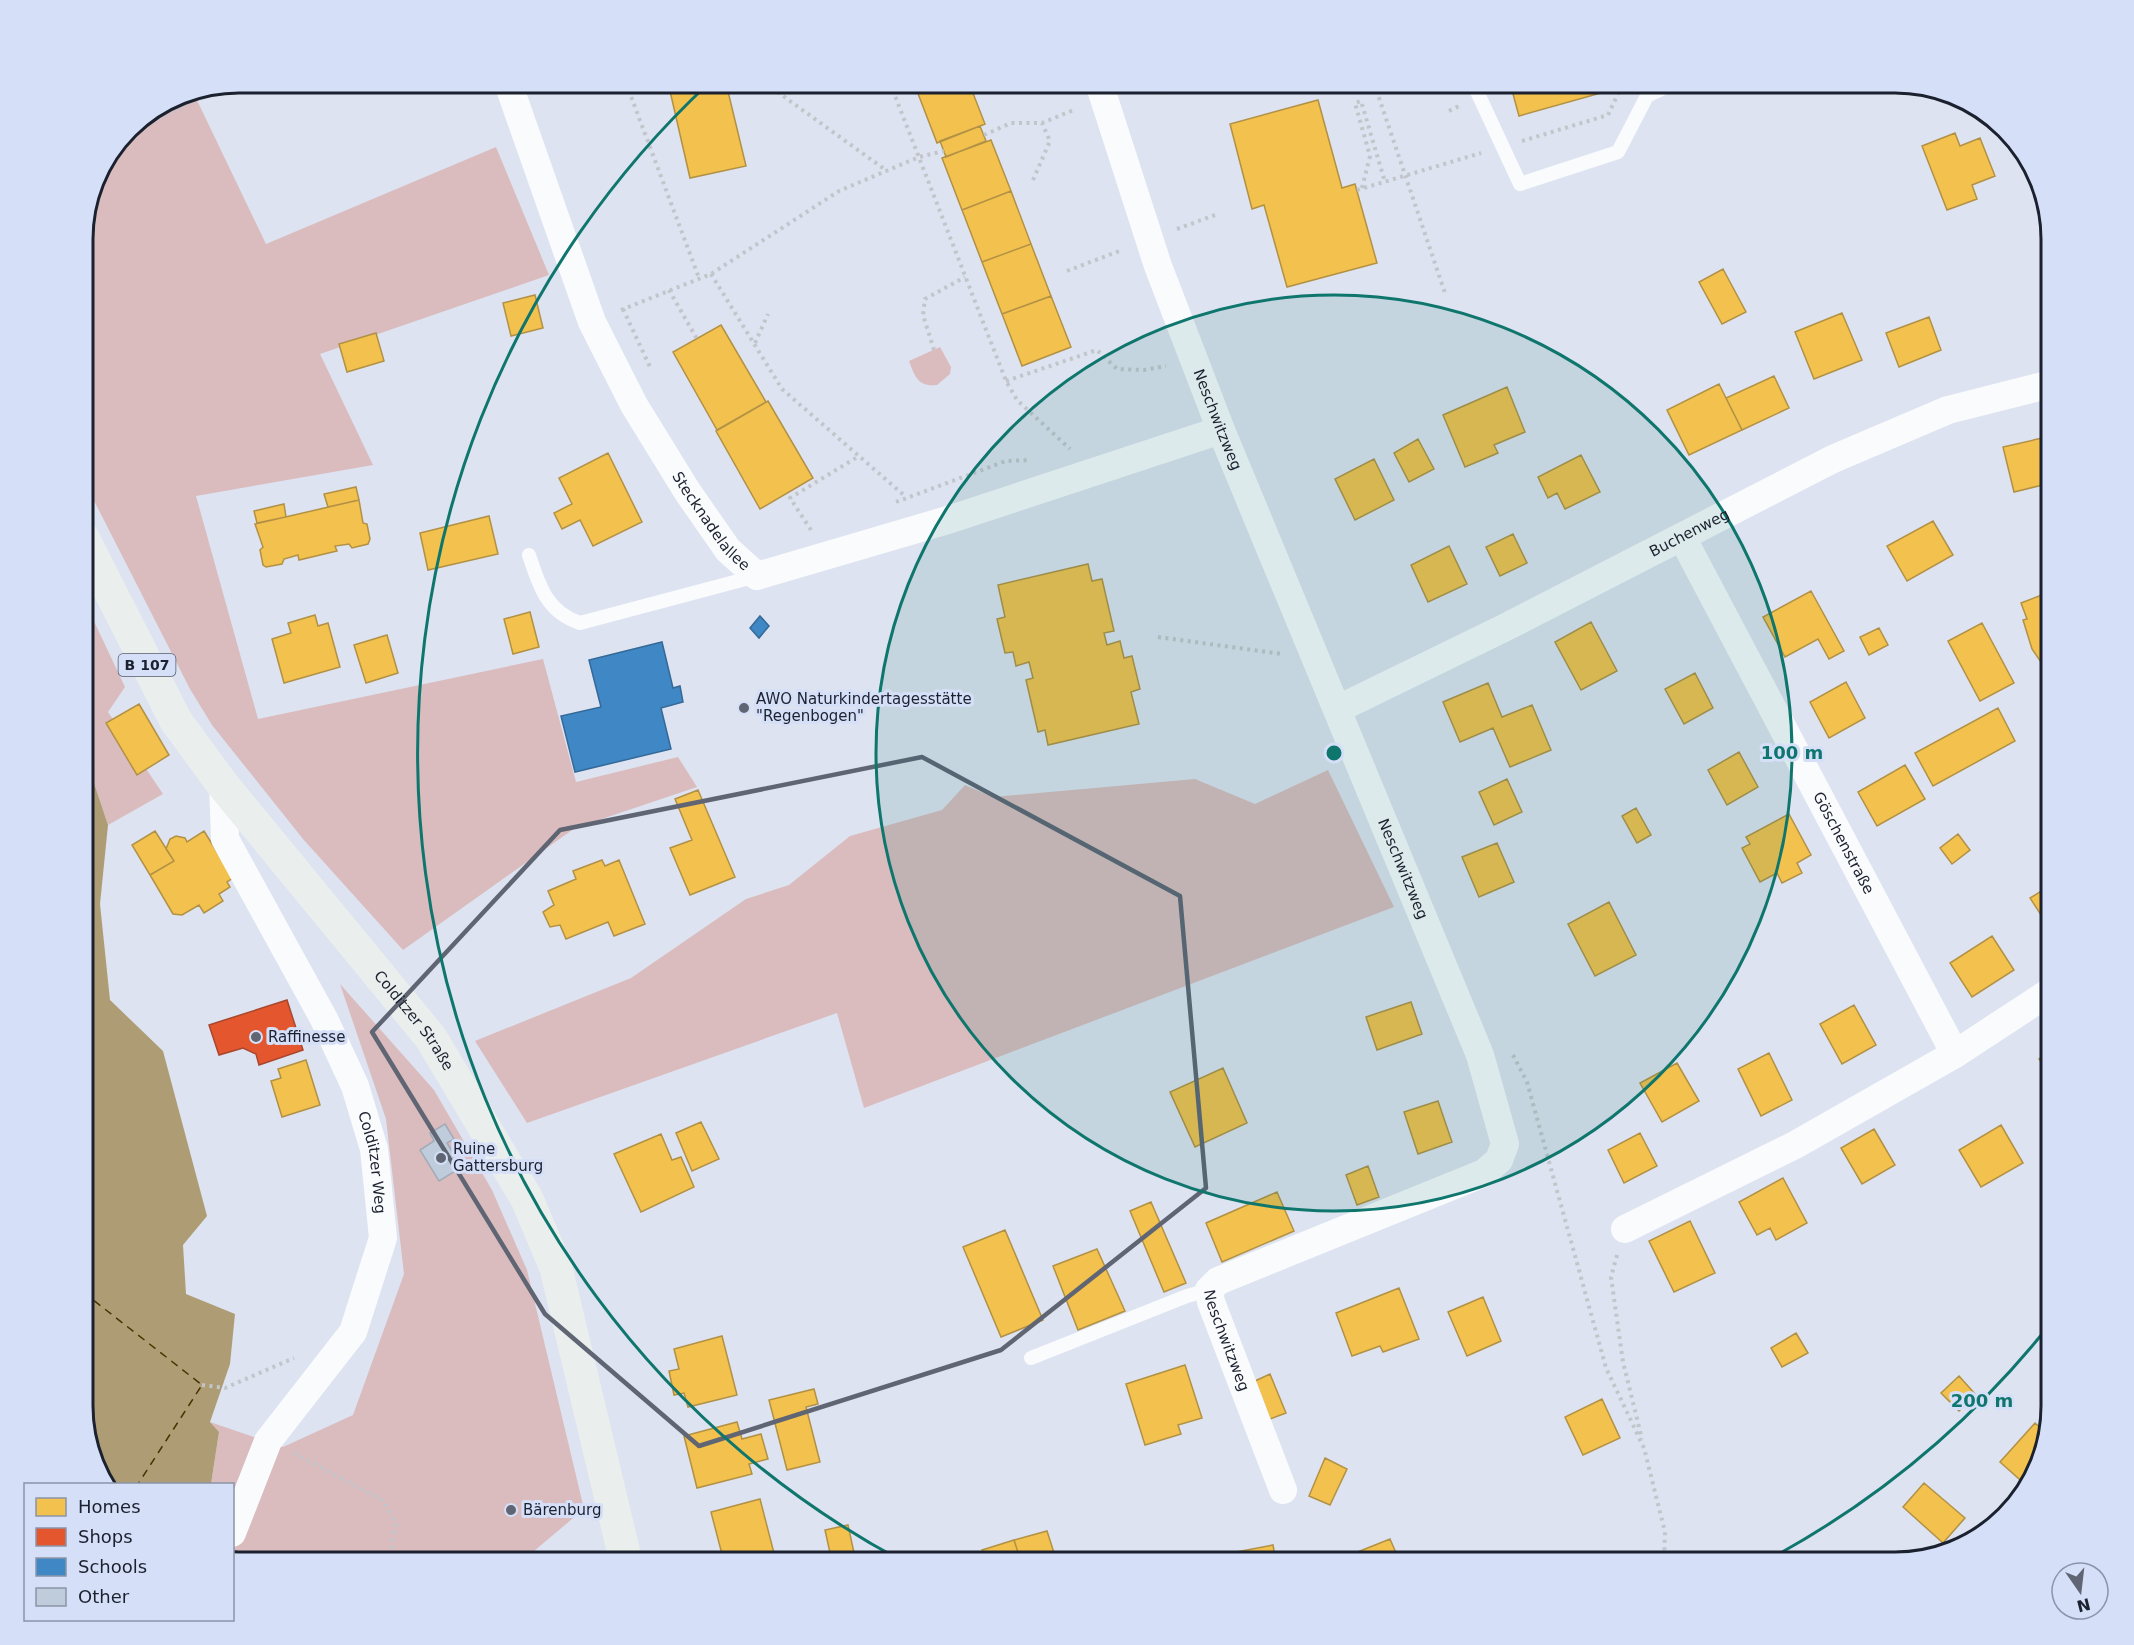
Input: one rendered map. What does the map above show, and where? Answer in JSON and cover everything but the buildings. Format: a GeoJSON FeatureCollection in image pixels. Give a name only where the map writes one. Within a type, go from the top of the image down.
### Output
{"type":"FeatureCollection","features":[{"type":"Feature","properties":{"kind":"main road","name":"Colditzer Straße"},"geometry":{"type":"LineString","coordinates":[[93,558],[176,721],[224,785],[431,1038],[527,1200],[556,1269],[623,1552]]}},
{"type":"Feature","properties":{"kind":"street","name":"Stecknadelallee"},"geometry":{"type":"LineString","coordinates":[[512,93],[592,322],[634,405],[687,491],[728,550],[757,576],[951,519],[1221,430]]}},
{"type":"Feature","properties":{"kind":"street","name":"Neschwitzweg"},"geometry":{"type":"LineString","coordinates":[[1102,93],[1158,266],[1194,361],[1480,1055],[1505,1144],[1498,1160],[1484,1173],[1218,1281],[1209,1290],[1211,1302],[1283,1490]]}},
{"type":"Feature","properties":{"kind":"street","name":"Buchenweg"},"geometry":{"type":"LineString","coordinates":[[1338,709],[1833,459],[1948,410],[2041,387]]}},
{"type":"Feature","properties":{"kind":"street","name":"Göschenstraße"},"geometry":{"type":"LineString","coordinates":[[1682,537],[1955,1054]]}},
{"type":"Feature","properties":{"kind":"street","name":"Colditzer Weg"},"geometry":{"type":"LineString","coordinates":[[224,785],[225,839],[324,1019],[355,1086],[374,1149],[383,1238],[353,1332],[267,1441],[234,1528]]}},
{"type":"Feature","properties":{"kind":"street"},"geometry":{"type":"LineString","coordinates":[[1625,1228],[1795,1145],[1955,1054],[2041,998]]}},
{"type":"Feature","properties":{"kind":"lane"},"geometry":{"type":"LineString","coordinates":[[1478,93],[1520,184],[1618,152],[1647,96],[1653,93]]}},
{"type":"Feature","properties":{"kind":"lane"},"geometry":{"type":"LineString","coordinates":[[529,555],[548,603],[556,611],[580,623],[757,576]]}},
{"type":"Feature","properties":{"kind":"lane"},"geometry":{"type":"LineString","coordinates":[[1031,1358],[1187,1296],[1209,1290]]}},
{"type":"Feature","properties":{"kind":"path"},"geometry":{"type":"LineString","coordinates":[[630,93],[699,278]]}},
{"type":"Feature","properties":{"kind":"path"},"geometry":{"type":"LineString","coordinates":[[780,93],[887,171]]}},
{"type":"Feature","properties":{"kind":"path"},"geometry":{"type":"LineString","coordinates":[[894,93],[1006,381],[1017,400],[1077,456]]}},
{"type":"Feature","properties":{"kind":"path"},"geometry":{"type":"LineString","coordinates":[[984,135],[1011,123],[1042,123],[1096,93]]}},
{"type":"Feature","properties":{"kind":"path"},"geometry":{"type":"LineString","coordinates":[[1378,93],[1446,296]]}},
{"type":"Feature","properties":{"kind":"path"},"geometry":{"type":"LineString","coordinates":[[154,121],[196,100]]}},
{"type":"Feature","properties":{"kind":"path"},"geometry":{"type":"LineString","coordinates":[[1385,182],[1361,101],[1355,103],[1370,156],[1360,189],[1385,182],[1406,176]]}},
{"type":"Feature","properties":{"kind":"path"},"geometry":{"type":"LineString","coordinates":[[1033,180],[1050,141],[1042,123]]}},
{"type":"Feature","properties":{"kind":"path"},"geometry":{"type":"LineString","coordinates":[[592,322],[711,274],[839,191],[919,157],[944,151]]}},
{"type":"Feature","properties":{"kind":"path"},"geometry":{"type":"LineString","coordinates":[[711,274],[782,389],[906,497]]}},
{"type":"Feature","properties":{"kind":"path"},"geometry":{"type":"LineString","coordinates":[[934,350],[922,315],[925,298],[965,277]]}},
{"type":"Feature","properties":{"kind":"path"},"geometry":{"type":"LineString","coordinates":[[669,290],[697,339]]}},
{"type":"Feature","properties":{"kind":"path"},"geometry":{"type":"LineString","coordinates":[[754,343],[768,314]]}},
{"type":"Feature","properties":{"kind":"path"},"geometry":{"type":"LineString","coordinates":[[1006,381],[1097,350],[1117,369],[1144,370],[1194,361]]}},
{"type":"Feature","properties":{"kind":"path"},"geometry":{"type":"LineString","coordinates":[[815,537],[790,498],[859,456]]}},
{"type":"Feature","properties":{"kind":"path"},"geometry":{"type":"LineString","coordinates":[[1158,637],[1290,656]]}},
{"type":"Feature","properties":{"kind":"path"},"geometry":{"type":"LineString","coordinates":[[1512,1052],[1527,1082],[1606,1368],[1644,1448]]}},
{"type":"Feature","properties":{"kind":"path"},"geometry":{"type":"LineString","coordinates":[[1611,1277],[1623,1362],[1665,1532],[1664,1552]]}},
{"type":"Feature","properties":{"kind":"path"},"geometry":{"type":"LineString","coordinates":[[202,1385],[225,1388],[300,1355]]}},
{"type":"Feature","properties":{"kind":"path"},"geometry":{"type":"LineString","coordinates":[[267,1441],[384,1501],[396,1526],[390,1552]]}},
{"type":"Feature","properties":{"kind":"highlighted area"},"geometry":{"type":"Polygon","coordinates":[[[922,757],[1180,896],[1206,1188],[1001,1350],[699,1446],[545,1314],[372,1032],[560,830],[922,757]]]}},
{"type":"Feature","properties":{"kind":"shaded area"},"geometry":{"type":"Polygon","coordinates":[[[197,99],[266,244],[496,147],[549,275],[320,354],[373,465],[196,496],[258,719],[543,659],[576,782],[678,757],[697,787],[575,828],[403,950],[303,839],[212,725],[190,689],[93,499],[93,229],[98,201],[108,174],[123,150],[143,129],[166,113],[197,99]]]}},
{"type":"Feature","properties":{"kind":"shaded area"},"geometry":{"type":"Polygon","coordinates":[[[940,347],[951,367],[950,374],[937,385],[921,383],[915,376],[909,361],[940,347]]]}},
{"type":"Feature","properties":{"kind":"shaded area"},"geometry":{"type":"Polygon","coordinates":[[[93,619],[125,687],[108,712],[163,794],[108,825],[93,780],[93,619]]]}},
{"type":"Feature","properties":{"kind":"shaded area"},"geometry":{"type":"Polygon","coordinates":[[[1328,770],[1394,907],[864,1108],[837,1013],[527,1123],[475,1041],[631,978],[746,899],[789,885],[850,836],[942,810],[965,785],[993,797],[1195,779],[1255,804],[1328,770]]]}},
{"type":"Feature","properties":{"kind":"shaded area"},"geometry":{"type":"Polygon","coordinates":[[[93,780],[108,825],[100,904],[110,1000],[163,1051],[207,1216],[183,1245],[186,1294],[235,1314],[230,1364],[210,1422],[219,1432],[211,1483],[116,1483],[104,1462],[96,1435],[93,1416],[93,780]]]}},
{"type":"Feature","properties":{"kind":"shaded area"},"geometry":{"type":"Polygon","coordinates":[[[340,984],[434,1090],[492,1190],[527,1270],[584,1509],[533,1552],[234,1552],[234,1483],[211,1483],[219,1432],[210,1422],[283,1447],[353,1415],[404,1274],[386,1119],[340,984]]]}},
{"type":"Feature","properties":{"kind":"ferry route"},"geometry":{"type":"LineString","coordinates":[[93,1300],[202,1385],[139,1483]]}},
{"type":"Feature","properties":{"kind":"place","name":"AWO Naturkindertagesstätte \"Regenbogen\""},"geometry":{"type":"Point","coordinates":[744,708]}},
{"type":"Feature","properties":{"kind":"place","name":"Raffinesse"},"geometry":{"type":"Point","coordinates":[256,1037]}},
{"type":"Feature","properties":{"kind":"place","name":"Ruine Gattersburg"},"geometry":{"type":"Point","coordinates":[441,1158]}},
{"type":"Feature","properties":{"kind":"place","name":"Bärenburg"},"geometry":{"type":"Point","coordinates":[511,1510]}}]}
